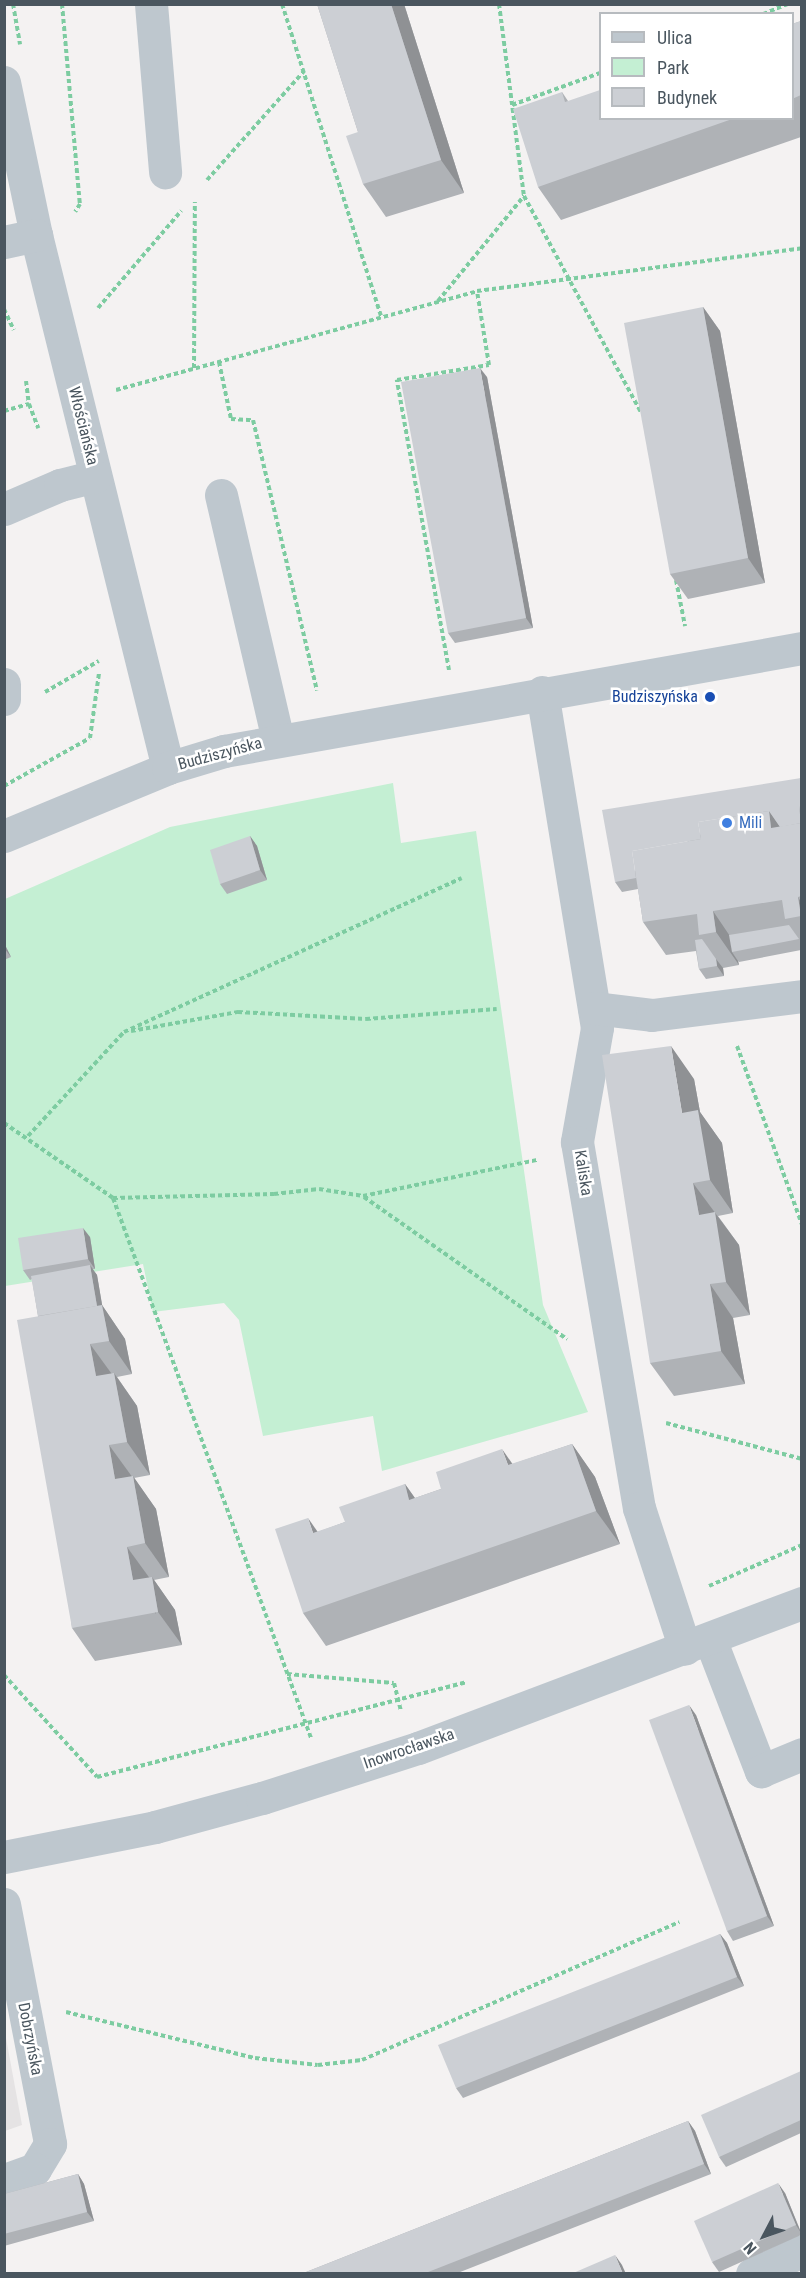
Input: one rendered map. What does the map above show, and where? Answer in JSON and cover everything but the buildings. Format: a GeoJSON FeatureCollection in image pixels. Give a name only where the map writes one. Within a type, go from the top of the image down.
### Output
{"type":"FeatureCollection","features":[{"type":"Feature","properties":{"kind":"street"},"geometry":{"type":"LineString","coordinates":[[151,4],[165,172]]}},
{"type":"Feature","properties":{"kind":"street","name":"Włościańska"},"geometry":{"type":"LineString","coordinates":[[4,82],[36,235],[168,768]]}},
{"type":"Feature","properties":{"kind":"street"},"geometry":{"type":"LineString","coordinates":[[4,242],[36,235]]}},
{"type":"Feature","properties":{"kind":"street"},"geometry":{"type":"LineString","coordinates":[[4,509],[60,485],[95,476]]}},
{"type":"Feature","properties":{"kind":"street"},"geometry":{"type":"LineString","coordinates":[[221,495],[278,739]]}},
{"type":"Feature","properties":{"kind":"street","name":"Budziszyńska"},"geometry":{"type":"LineString","coordinates":[[4,836],[168,768],[278,739],[801,648]]}},
{"type":"Feature","properties":{"kind":"street","name":"Kaliska"},"geometry":{"type":"LineString","coordinates":[[542,692],[594,1008],[597,1047],[578,1127],[579,1151],[639,1508],[670,1603],[698,1644],[761,1771],[801,1754]]}},
{"type":"Feature","properties":{"kind":"street"},"geometry":{"type":"LineString","coordinates":[[594,1008],[652,1015],[801,996]]}},
{"type":"Feature","properties":{"kind":"street","name":"Inowrocławska"},"geometry":{"type":"LineString","coordinates":[[4,1857],[155,1827],[325,1777],[409,1750],[698,1644],[801,1603]]}},
{"type":"Feature","properties":{"kind":"street","name":"Dobrzyńska"},"geometry":{"type":"LineString","coordinates":[[4,1904],[50,2145],[20,2174]]}},
{"type":"Feature","properties":{"kind":"street"},"geometry":{"type":"LineString","coordinates":[[752,2274],[801,2251]]}},
{"type":"Feature","properties":{"kind":"path"},"geometry":{"type":"LineString","coordinates":[[13,4],[21,47]]}},
{"type":"Feature","properties":{"kind":"path"},"geometry":{"type":"LineString","coordinates":[[62,4],[80,204],[74,214]]}},
{"type":"Feature","properties":{"kind":"path"},"geometry":{"type":"LineString","coordinates":[[282,4],[381,317]]}},
{"type":"Feature","properties":{"kind":"path"},"geometry":{"type":"LineString","coordinates":[[499,4],[524,196],[566,277],[633,391],[643,416]]}},
{"type":"Feature","properties":{"kind":"path"},"geometry":{"type":"LineString","coordinates":[[768,12],[788,4]]}},
{"type":"Feature","properties":{"kind":"path"},"geometry":{"type":"LineString","coordinates":[[512,105],[599,73]]}},
{"type":"Feature","properties":{"kind":"path"},"geometry":{"type":"LineString","coordinates":[[438,302],[524,196]]}},
{"type":"Feature","properties":{"kind":"path"},"geometry":{"type":"LineString","coordinates":[[77,400],[477,291],[566,277],[801,248]]}},
{"type":"Feature","properties":{"kind":"path"},"geometry":{"type":"LineString","coordinates":[[451,680],[397,380],[489,365],[477,291]]}},
{"type":"Feature","properties":{"kind":"path"},"geometry":{"type":"LineString","coordinates":[[4,309],[18,340]]}},
{"type":"Feature","properties":{"kind":"path"},"geometry":{"type":"LineString","coordinates":[[25,372],[29,404],[60,485]]}},
{"type":"Feature","properties":{"kind":"path"},"geometry":{"type":"LineString","coordinates":[[4,411],[29,404]]}},
{"type":"Feature","properties":{"kind":"path"},"geometry":{"type":"LineString","coordinates":[[674,571],[687,639]]}},
{"type":"Feature","properties":{"kind":"path"},"geometry":{"type":"LineString","coordinates":[[4,786],[90,738],[100,660],[97,648]]}},
{"type":"Feature","properties":{"kind":"path"},"geometry":{"type":"LineString","coordinates":[[5,693],[36,697],[100,660]]}},
{"type":"Feature","properties":{"kind":"path"},"geometry":{"type":"LineString","coordinates":[[28,1136],[124,1032],[462,878]]}},
{"type":"Feature","properties":{"kind":"path"},"geometry":{"type":"LineString","coordinates":[[723,1006],[801,1225]]}},
{"type":"Feature","properties":{"kind":"path"},"geometry":{"type":"LineString","coordinates":[[124,1032],[238,1012],[366,1019],[497,1009]]}},
{"type":"Feature","properties":{"kind":"path"},"geometry":{"type":"LineString","coordinates":[[4,1123],[28,1136],[113,1198],[325,1777]]}},
{"type":"Feature","properties":{"kind":"path"},"geometry":{"type":"LineString","coordinates":[[113,1198],[274,1194],[319,1189],[363,1196],[579,1151]]}},
{"type":"Feature","properties":{"kind":"path"},"geometry":{"type":"LineString","coordinates":[[363,1196],[616,1374]]}},
{"type":"Feature","properties":{"kind":"path"},"geometry":{"type":"LineString","coordinates":[[622,1411],[801,1459]]}},
{"type":"Feature","properties":{"kind":"path"},"geometry":{"type":"LineString","coordinates":[[670,1603],[801,1545]]}},
{"type":"Feature","properties":{"kind":"path"},"geometry":{"type":"LineString","coordinates":[[288,1674],[394,1683],[409,1750]]}},
{"type":"Feature","properties":{"kind":"path"},"geometry":{"type":"LineString","coordinates":[[4,1675],[97,1777],[478,1679]]}},
{"type":"Feature","properties":{"kind":"path"},"geometry":{"type":"LineString","coordinates":[[23,2002],[255,2058],[318,2065],[362,2060],[679,1922]]}},
{"type":"Feature","properties":{"kind":"shaded area"},"geometry":{"type":"Polygon","coordinates":[[[4,2027],[22,2125],[5,2131],[4,2131],[4,2027]]]}},
{"type":"Feature","properties":{"kind":"green space"},"geometry":{"type":"Polygon","coordinates":[[[393,783],[401,843],[476,831],[543,1305],[588,1412],[382,1471],[373,1416],[263,1436],[239,1320],[224,1303],[153,1312],[143,1264],[5,1286],[5,899],[170,827],[393,783]]]}},
{"type":"Feature","properties":{"kind":"place","name":"Budziszyńska"},"geometry":{"type":"Point","coordinates":[710,697]}},
{"type":"Feature","properties":{"kind":"place","name":"Mili"},"geometry":{"type":"Point","coordinates":[727,823]}}]}
